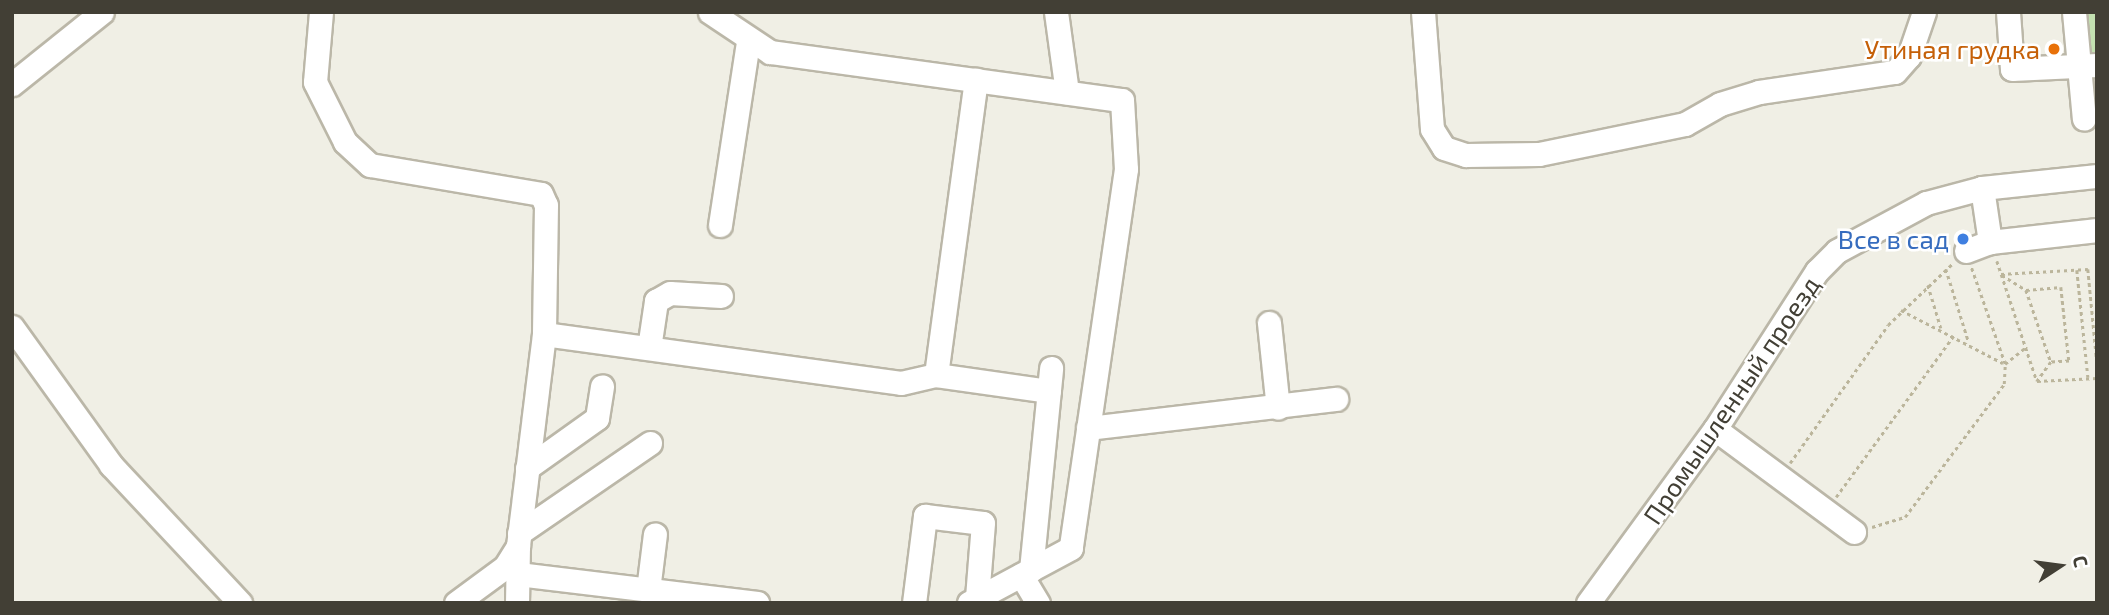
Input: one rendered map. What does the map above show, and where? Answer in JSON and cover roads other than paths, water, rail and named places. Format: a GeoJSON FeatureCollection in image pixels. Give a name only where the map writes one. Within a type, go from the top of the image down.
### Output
{"type":"FeatureCollection","features":[{"type":"Feature","properties":{"kind":"street"},"geometry":{"type":"LineString","coordinates":[[12,84],[102,12]]}},
{"type":"Feature","properties":{"kind":"street"},"geometry":{"type":"LineString","coordinates":[[321,12],[315,82],[345,142],[370,165],[541,194],[544,334],[519,539],[517,603]]}},
{"type":"Feature","properties":{"kind":"street"},"geometry":{"type":"LineString","coordinates":[[710,12],[748,42],[770,52],[1122,100],[1126,169],[1071,548],[973,601]]}},
{"type":"Feature","properties":{"kind":"street"},"geometry":{"type":"LineString","coordinates":[[1056,12],[1067,92]]}},
{"type":"Feature","properties":{"kind":"street"},"geometry":{"type":"LineString","coordinates":[[1423,12],[1432,130],[1444,148],[1466,155],[1580,146],[1685,124],[1720,104],[1759,92],[1895,72],[1909,56],[1924,12]]}},
{"type":"Feature","properties":{"kind":"street"},"geometry":{"type":"LineString","coordinates":[[2008,12],[2012,69],[2088,65]]}},
{"type":"Feature","properties":{"kind":"street"},"geometry":{"type":"LineString","coordinates":[[2074,12],[2088,65],[2084,119]]}},
{"type":"Feature","properties":{"kind":"street"},"geometry":{"type":"LineString","coordinates":[[720,225],[748,42]]}},
{"type":"Feature","properties":{"kind":"street"},"geometry":{"type":"LineString","coordinates":[[936,375],[976,80]]}},
{"type":"Feature","properties":{"kind":"street","name":"Промышленный проезд"},"geometry":{"type":"LineString","coordinates":[[1588,603],[1715,429],[1817,271],[1838,251],[1926,203],[1982,188],[2097,176]]}},
{"type":"Feature","properties":{"kind":"street"},"geometry":{"type":"LineString","coordinates":[[1982,188],[1990,242]]}},
{"type":"Feature","properties":{"kind":"street"},"geometry":{"type":"LineString","coordinates":[[1966,251],[1990,242],[2097,230]]}},
{"type":"Feature","properties":{"kind":"street"},"geometry":{"type":"LineString","coordinates":[[649,348],[656,301],[670,293],[721,296]]}},
{"type":"Feature","properties":{"kind":"street"},"geometry":{"type":"LineString","coordinates":[[1269,323],[1278,408]]}},
{"type":"Feature","properties":{"kind":"street"},"geometry":{"type":"LineString","coordinates":[[12,327],[111,465],[240,603]]}},
{"type":"Feature","properties":{"kind":"street"},"geometry":{"type":"LineString","coordinates":[[544,334],[649,348],[776,357],[901,383],[936,375],[1049,391]]}},
{"type":"Feature","properties":{"kind":"street"},"geometry":{"type":"LineString","coordinates":[[1038,603],[1026,572],[1051,368]]}},
{"type":"Feature","properties":{"kind":"street"},"geometry":{"type":"LineString","coordinates":[[527,468],[597,418],[602,386]]}},
{"type":"Feature","properties":{"kind":"street"},"geometry":{"type":"LineString","coordinates":[[1088,428],[1278,408],[1336,399]]}},
{"type":"Feature","properties":{"kind":"street"},"geometry":{"type":"LineString","coordinates":[[1715,429],[1854,532]]}},
{"type":"Feature","properties":{"kind":"street"},"geometry":{"type":"LineString","coordinates":[[456,603],[505,566],[519,539],[650,443]]}},
{"type":"Feature","properties":{"kind":"street"},"geometry":{"type":"LineString","coordinates":[[914,603],[925,516],[983,523],[973,601]]}},
{"type":"Feature","properties":{"kind":"street"},"geometry":{"type":"LineString","coordinates":[[648,590],[655,534]]}},
{"type":"Feature","properties":{"kind":"street"},"geometry":{"type":"LineString","coordinates":[[518,574],[757,603]]}},
{"type":"Feature","properties":{"kind":"place","name":"Утиная грудка"},"geometry":{"type":"Point","coordinates":[2054,49]}},
{"type":"Feature","properties":{"kind":"place","name":"Все в сад"},"geometry":{"type":"Point","coordinates":[1963,239]}}]}
